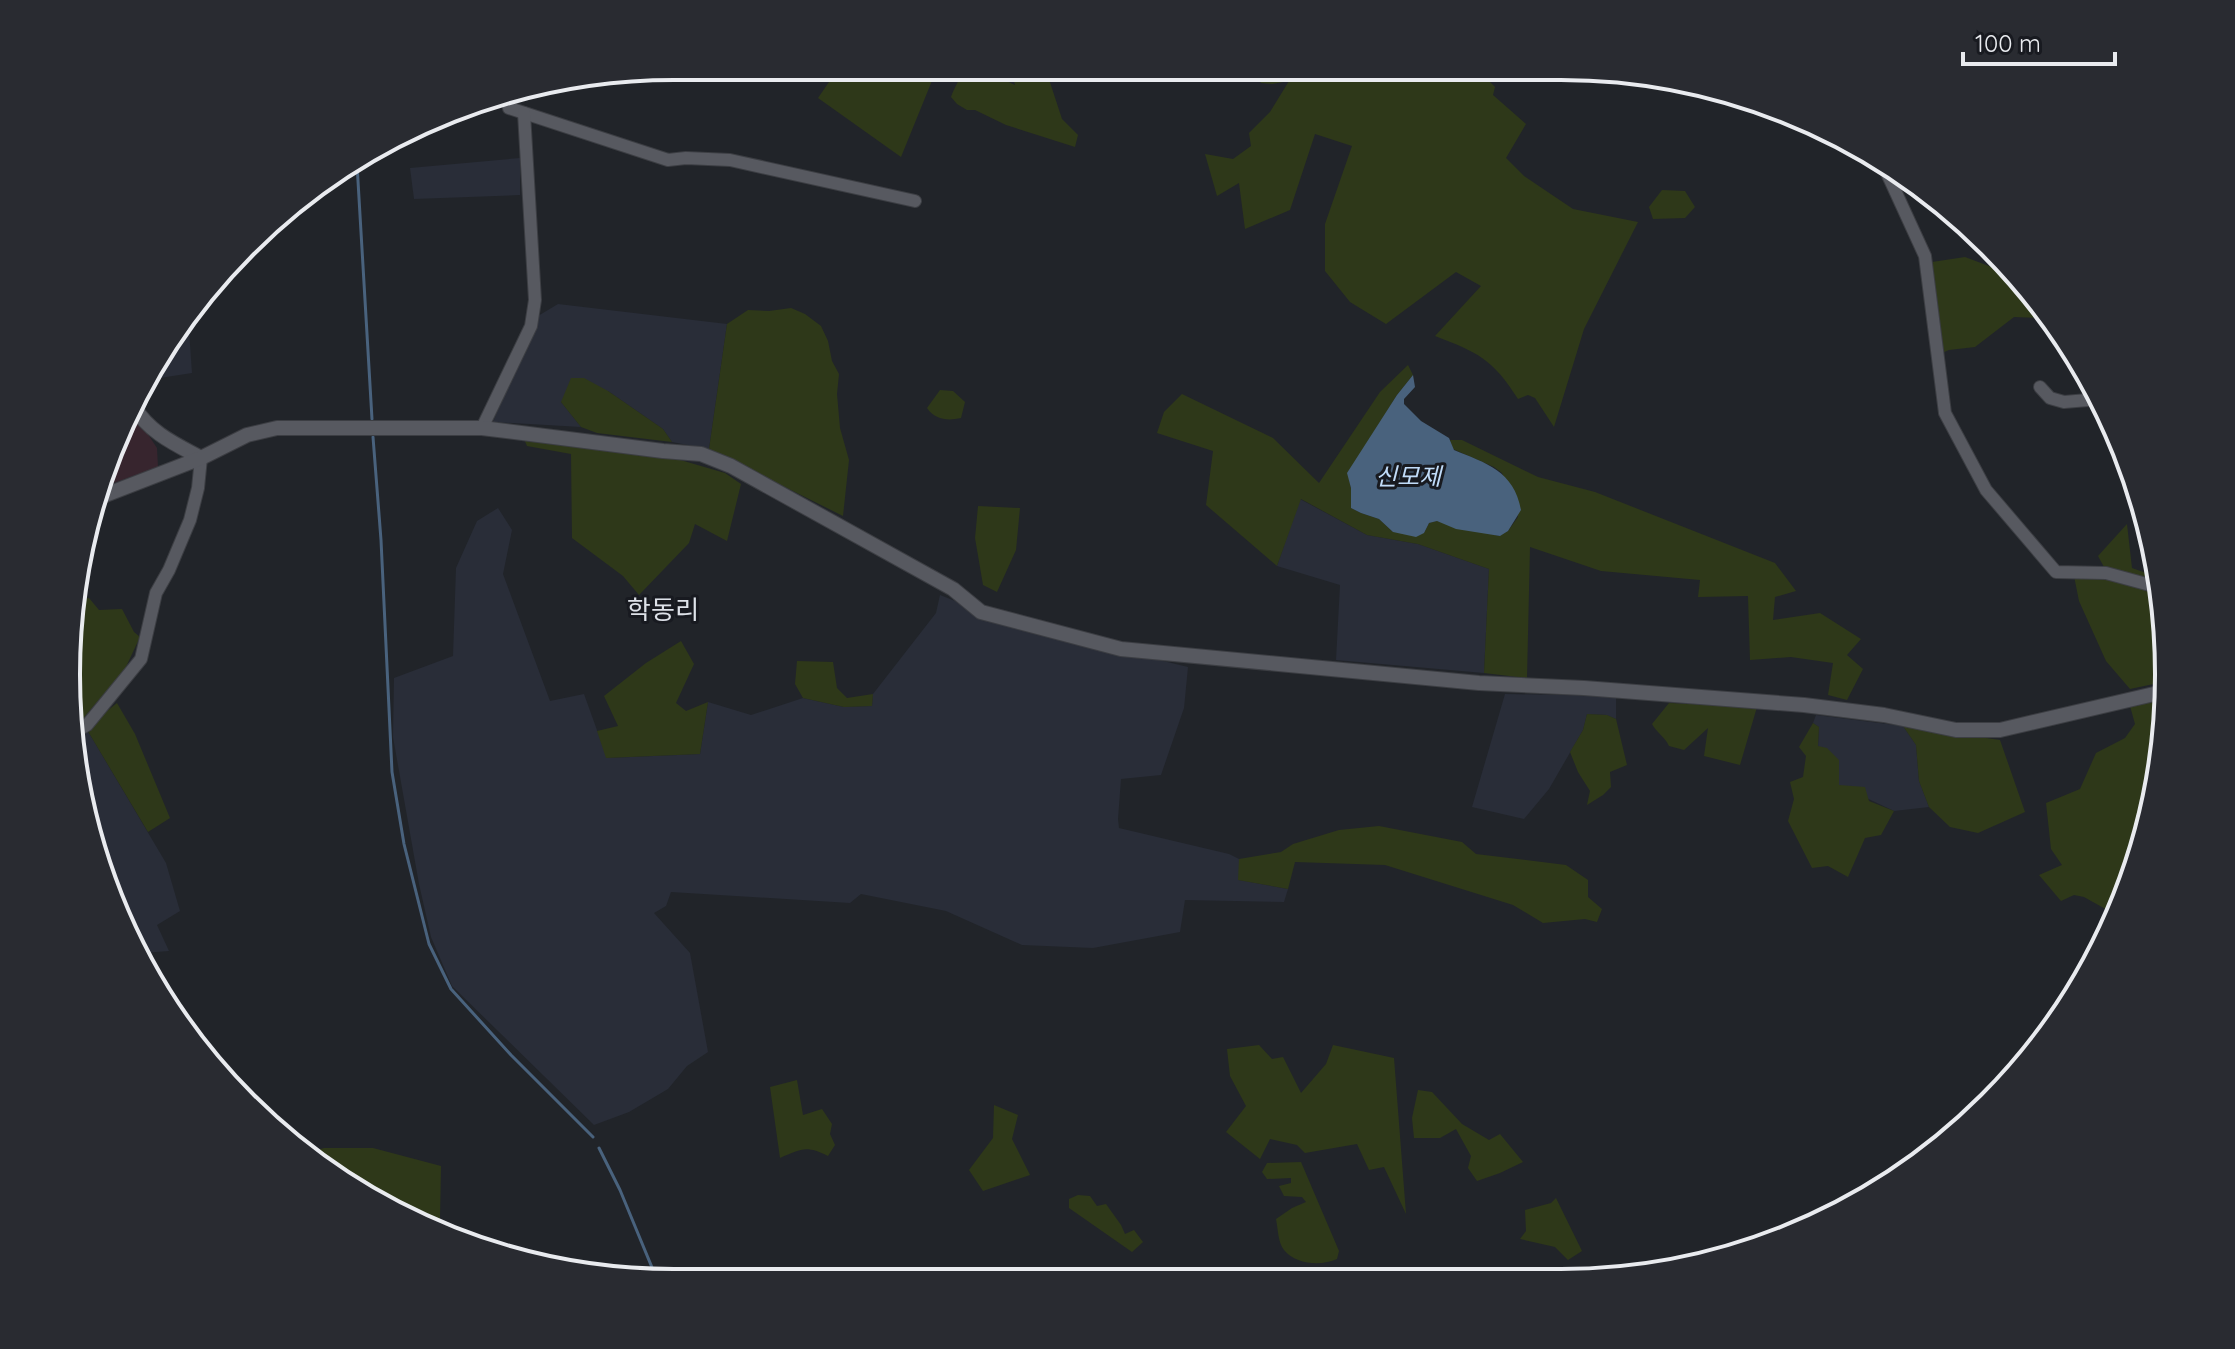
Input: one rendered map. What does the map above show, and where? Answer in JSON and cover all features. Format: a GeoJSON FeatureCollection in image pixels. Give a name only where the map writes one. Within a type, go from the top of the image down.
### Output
{"type":"FeatureCollection","features":[{"type":"Feature","properties":{"kind":"street"},"geometry":{"type":"LineString","coordinates":[[513,103],[524,113],[668,160],[730,160],[915,201]]}},
{"type":"Feature","properties":{"kind":"street"},"geometry":{"type":"LineString","coordinates":[[482,428],[531,326],[535,300],[524,113]]}},
{"type":"Feature","properties":{"kind":"street"},"geometry":{"type":"LineString","coordinates":[[1890,179],[1925,256],[1945,413],[1986,490],[2056,572],[2106,573],[2148,584]]}},
{"type":"Feature","properties":{"kind":"street"},"geometry":{"type":"LineString","coordinates":[[2040,387],[2050,398],[2064,402],[2088,400]]}},
{"type":"Feature","properties":{"kind":"street"},"geometry":{"type":"LineString","coordinates":[[140,415],[161,437],[201,458]]}},
{"type":"Feature","properties":{"kind":"street"},"geometry":{"type":"LineString","coordinates":[[109,494],[201,458],[247,435],[277,428],[482,428],[701,454],[731,466],[953,589],[981,612],[1121,649],[1479,683],[1804,705],[1884,715],[1956,730],[2000,730],[2154,694]]}},
{"type":"Feature","properties":{"kind":"street"},"geometry":{"type":"LineString","coordinates":[[82,728],[141,659],[156,593],[190,520],[201,458]]}},
{"type":"Feature","properties":{"kind":"shaded area"},"geometry":{"type":"Polygon","coordinates":[[[520,158],[520,195],[414,199],[410,168],[520,158]]]}},
{"type":"Feature","properties":{"kind":"shaded area"},"geometry":{"type":"Polygon","coordinates":[[[558,304],[727,324],[709,449],[672,442],[663,429],[608,391],[561,402],[581,427],[493,422],[538,316],[558,304]]]}},
{"type":"Feature","properties":{"kind":"shaded area"},"geometry":{"type":"Polygon","coordinates":[[[189,332],[192,373],[159,378],[189,332]]]}},
{"type":"Feature","properties":{"kind":"shaded area"},"geometry":{"type":"Polygon","coordinates":[[[138,419],[157,448],[158,467],[112,484],[138,419]]]}},
{"type":"Feature","properties":{"kind":"shaded area"},"geometry":{"type":"Polygon","coordinates":[[[1300,499],[1367,535],[1418,544],[1489,569],[1484,673],[1336,660],[1340,585],[1277,566],[1300,499]]]}},
{"type":"Feature","properties":{"kind":"shaded area"},"geometry":{"type":"Polygon","coordinates":[[[498,508],[512,530],[503,574],[550,701],[584,694],[607,758],[700,754],[708,702],[751,715],[803,698],[844,707],[872,706],[873,694],[936,613],[940,595],[1018,626],[1188,667],[1184,708],[1161,775],[1121,779],[1119,828],[1229,854],[1239,859],[1239,880],[1288,889],[1284,902],[1185,900],[1180,932],[1093,948],[1022,945],[946,911],[861,894],[850,903],[671,892],[666,906],[654,913],[690,953],[708,1052],[687,1066],[668,1089],[629,1112],[594,1125],[452,986],[431,937],[393,737],[394,678],[453,656],[456,568],[477,521],[498,508]]]}},
{"type":"Feature","properties":{"kind":"shaded area"},"geometry":{"type":"Polygon","coordinates":[[[1505,694],[1616,696],[1616,719],[1587,714],[1583,730],[1549,789],[1524,819],[1472,807],[1505,694]]]}},
{"type":"Feature","properties":{"kind":"shaded area"},"geometry":{"type":"Polygon","coordinates":[[[1816,715],[1903,726],[1916,745],[1919,781],[1929,807],[1894,811],[1839,785],[1818,747],[1819,727],[1813,723],[1816,715]]]}},
{"type":"Feature","properties":{"kind":"shaded area"},"geometry":{"type":"Polygon","coordinates":[[[86,728],[166,863],[180,911],[157,925],[169,951],[149,953],[125,902],[100,828],[83,730],[86,728]]]}},
{"type":"Feature","properties":{"kind":"green space"},"geometry":{"type":"Polygon","coordinates":[[[830,80],[932,80],[901,157],[818,98],[830,80]]]}},
{"type":"Feature","properties":{"kind":"green space"},"geometry":{"type":"Polygon","coordinates":[[[960,80],[1005,80],[1015,85],[1014,80],[1049,80],[1062,119],[1078,135],[1075,147],[1006,125],[975,110],[967,110],[951,97],[960,80]]]}},
{"type":"Feature","properties":{"kind":"green space"},"geometry":{"type":"Polygon","coordinates":[[[1259,80],[1488,80],[1495,87],[1493,95],[1526,124],[1506,158],[1524,176],[1573,209],[1638,222],[1584,329],[1554,427],[1535,398],[1528,395],[1518,399],[1483,358],[1435,336],[1481,286],[1456,272],[1386,324],[1350,302],[1325,271],[1325,224],[1352,146],[1315,134],[1290,210],[1245,229],[1239,183],[1217,196],[1205,154],[1233,159],[1251,146],[1249,133],[1270,112],[1289,81],[1261,83],[1259,80]]]}},
{"type":"Feature","properties":{"kind":"green space"},"geometry":{"type":"Polygon","coordinates":[[[1662,190],[1685,191],[1695,207],[1685,218],[1653,219],[1649,207],[1662,190]]]}},
{"type":"Feature","properties":{"kind":"green space"},"geometry":{"type":"Polygon","coordinates":[[[1965,257],[1993,268],[2036,318],[2014,317],[1975,347],[1942,353],[1932,262],[1965,257]]]}},
{"type":"Feature","properties":{"kind":"green space"},"geometry":{"type":"Polygon","coordinates":[[[791,308],[821,326],[839,374],[840,428],[849,460],[843,516],[709,449],[727,324],[748,310],[791,308]]]}},
{"type":"Feature","properties":{"kind":"green space"},"geometry":{"type":"Polygon","coordinates":[[[1408,365],[1413,375],[1348,473],[1351,508],[1379,519],[1393,532],[1424,533],[1429,523],[1437,521],[1499,536],[1508,531],[1518,517],[1502,473],[1453,449],[1450,440],[1462,440],[1538,477],[1595,492],[1775,563],[1796,591],[1775,597],[1773,620],[1820,613],[1861,639],[1847,655],[1863,669],[1847,700],[1828,695],[1833,663],[1791,657],[1750,660],[1748,596],[1698,597],[1700,580],[1601,571],[1530,547],[1527,678],[1484,673],[1489,569],[1418,544],[1367,535],[1301,499],[1277,566],[1206,505],[1213,451],[1157,433],[1164,412],[1182,394],[1273,438],[1319,483],[1380,392],[1408,365]]]}},
{"type":"Feature","properties":{"kind":"green space"},"geometry":{"type":"Polygon","coordinates":[[[571,378],[584,378],[608,391],[663,429],[672,442],[597,433],[581,427],[561,402],[571,378]]]}},
{"type":"Feature","properties":{"kind":"green space"},"geometry":{"type":"Polygon","coordinates":[[[940,390],[953,391],[965,402],[961,418],[942,419],[927,408],[940,390]]]}},
{"type":"Feature","properties":{"kind":"green space"},"geometry":{"type":"Polygon","coordinates":[[[524,439],[677,459],[725,473],[741,484],[727,541],[695,524],[689,543],[639,595],[623,576],[572,538],[571,454],[527,446],[524,439]]]}},
{"type":"Feature","properties":{"kind":"green space"},"geometry":{"type":"Polygon","coordinates":[[[978,506],[1020,508],[1016,550],[997,592],[983,585],[975,538],[978,506]]]}},
{"type":"Feature","properties":{"kind":"green space"},"geometry":{"type":"Polygon","coordinates":[[[2127,524],[2132,568],[2146,573],[2154,636],[2155,684],[2130,689],[2106,661],[2079,601],[2072,566],[2104,567],[2098,556],[2127,524]]]}},
{"type":"Feature","properties":{"kind":"green space"},"geometry":{"type":"Polygon","coordinates":[[[85,598],[89,598],[99,610],[122,609],[140,637],[125,669],[82,720],[80,674],[85,598]]]}},
{"type":"Feature","properties":{"kind":"green space"},"geometry":{"type":"Polygon","coordinates":[[[681,641],[694,664],[676,703],[686,711],[708,702],[700,754],[606,758],[597,731],[618,726],[604,696],[646,663],[681,641]]]}},
{"type":"Feature","properties":{"kind":"green space"},"geometry":{"type":"Polygon","coordinates":[[[797,661],[833,662],[837,688],[847,698],[873,694],[872,706],[844,707],[803,698],[795,684],[797,661]]]}},
{"type":"Feature","properties":{"kind":"green space"},"geometry":{"type":"Polygon","coordinates":[[[2154,700],[2144,790],[2135,828],[2110,902],[2107,910],[2074,895],[2061,901],[2039,875],[2062,865],[2051,849],[2046,803],[2080,789],[2096,753],[2125,738],[2135,724],[2130,706],[2154,700]]]}},
{"type":"Feature","properties":{"kind":"green space"},"geometry":{"type":"Polygon","coordinates":[[[117,703],[135,734],[170,818],[148,832],[86,728],[117,703]]]}},
{"type":"Feature","properties":{"kind":"green space"},"geometry":{"type":"Polygon","coordinates":[[[1669,703],[1757,707],[1740,765],[1704,756],[1708,728],[1684,750],[1669,746],[1652,724],[1669,703]]]}},
{"type":"Feature","properties":{"kind":"green space"},"geometry":{"type":"Polygon","coordinates":[[[1587,714],[1607,715],[1616,719],[1627,765],[1610,772],[1611,787],[1587,805],[1590,791],[1570,752],[1583,730],[1587,714]]]}},
{"type":"Feature","properties":{"kind":"green space"},"geometry":{"type":"Polygon","coordinates":[[[1813,723],[1819,727],[1818,746],[1827,748],[1839,760],[1839,785],[1865,787],[1869,801],[1894,811],[1881,835],[1865,838],[1848,877],[1828,866],[1812,868],[1788,821],[1794,799],[1790,782],[1803,777],[1806,756],[1799,747],[1813,723]]]}},
{"type":"Feature","properties":{"kind":"green space"},"geometry":{"type":"Polygon","coordinates":[[[1903,726],[2000,740],[2025,812],[1978,833],[1950,827],[1929,807],[1919,781],[1916,745],[1903,726]]]}},
{"type":"Feature","properties":{"kind":"green space"},"geometry":{"type":"Polygon","coordinates":[[[1379,826],[1462,842],[1476,854],[1566,865],[1588,880],[1588,897],[1602,909],[1597,922],[1585,919],[1543,923],[1513,905],[1385,865],[1295,862],[1288,889],[1238,880],[1239,859],[1281,852],[1293,844],[1339,830],[1379,826]]]}},
{"type":"Feature","properties":{"kind":"green space"},"geometry":{"type":"Polygon","coordinates":[[[1259,1045],[1272,1059],[1283,1057],[1301,1093],[1326,1064],[1333,1045],[1394,1058],[1406,1214],[1384,1167],[1369,1170],[1357,1144],[1305,1153],[1297,1145],[1270,1139],[1260,1159],[1226,1132],[1246,1106],[1230,1076],[1227,1049],[1259,1045]]]}},
{"type":"Feature","properties":{"kind":"green space"},"geometry":{"type":"Polygon","coordinates":[[[797,1080],[803,1115],[822,1109],[832,1124],[830,1134],[835,1145],[828,1156],[814,1150],[804,1150],[780,1158],[770,1087],[797,1080]]]}},
{"type":"Feature","properties":{"kind":"green space"},"geometry":{"type":"Polygon","coordinates":[[[1418,1090],[1432,1092],[1462,1124],[1489,1140],[1500,1134],[1523,1162],[1477,1181],[1468,1168],[1471,1156],[1456,1129],[1440,1138],[1414,1138],[1412,1118],[1418,1090]]]}},
{"type":"Feature","properties":{"kind":"green space"},"geometry":{"type":"Polygon","coordinates":[[[994,1105],[1018,1115],[1012,1139],[1030,1175],[983,1191],[969,1170],[993,1138],[994,1105]]]}},
{"type":"Feature","properties":{"kind":"green space"},"geometry":{"type":"Polygon","coordinates":[[[373,1148],[441,1166],[442,1221],[377,1189],[318,1150],[373,1148]]]}},
{"type":"Feature","properties":{"kind":"green space"},"geometry":{"type":"Polygon","coordinates":[[[1301,1162],[1339,1251],[1337,1259],[1317,1263],[1302,1261],[1289,1255],[1280,1244],[1276,1219],[1306,1202],[1302,1197],[1284,1196],[1279,1186],[1291,1183],[1291,1178],[1267,1179],[1262,1172],[1267,1163],[1301,1162]]]}},
{"type":"Feature","properties":{"kind":"green space"},"geometry":{"type":"Polygon","coordinates":[[[1078,1195],[1090,1196],[1097,1206],[1106,1204],[1125,1234],[1134,1230],[1143,1242],[1132,1252],[1069,1208],[1069,1199],[1078,1195]]]}},
{"type":"Feature","properties":{"kind":"green space"},"geometry":{"type":"Polygon","coordinates":[[[1556,1198],[1582,1251],[1568,1260],[1555,1247],[1520,1239],[1526,1231],[1525,1210],[1551,1203],[1556,1198]]]}},
{"type":"Feature","properties":{"kind":"water","name":"신모제"},"geometry":{"type":"Polygon","coordinates":[[[1413,375],[1415,387],[1404,399],[1404,404],[1421,421],[1449,438],[1454,450],[1497,470],[1512,486],[1521,510],[1508,531],[1500,536],[1456,529],[1437,521],[1429,523],[1424,533],[1416,537],[1393,532],[1379,519],[1351,508],[1347,473],[1413,375]]]}},
{"type":"Feature","properties":{"kind":"waterway"},"geometry":{"type":"LineString","coordinates":[[357,172],[372,419]]}},
{"type":"Feature","properties":{"kind":"waterway"},"geometry":{"type":"LineString","coordinates":[[373,437],[392,772],[404,844],[429,944],[451,989],[593,1137]]}},
{"type":"Feature","properties":{"kind":"waterway"},"geometry":{"type":"LineString","coordinates":[[599,1148],[652,1268]]}},
{"type":"Feature","properties":{"kind":"district","name":"학동리"},"geometry":{"type":"Point","coordinates":[663,609]}}]}
